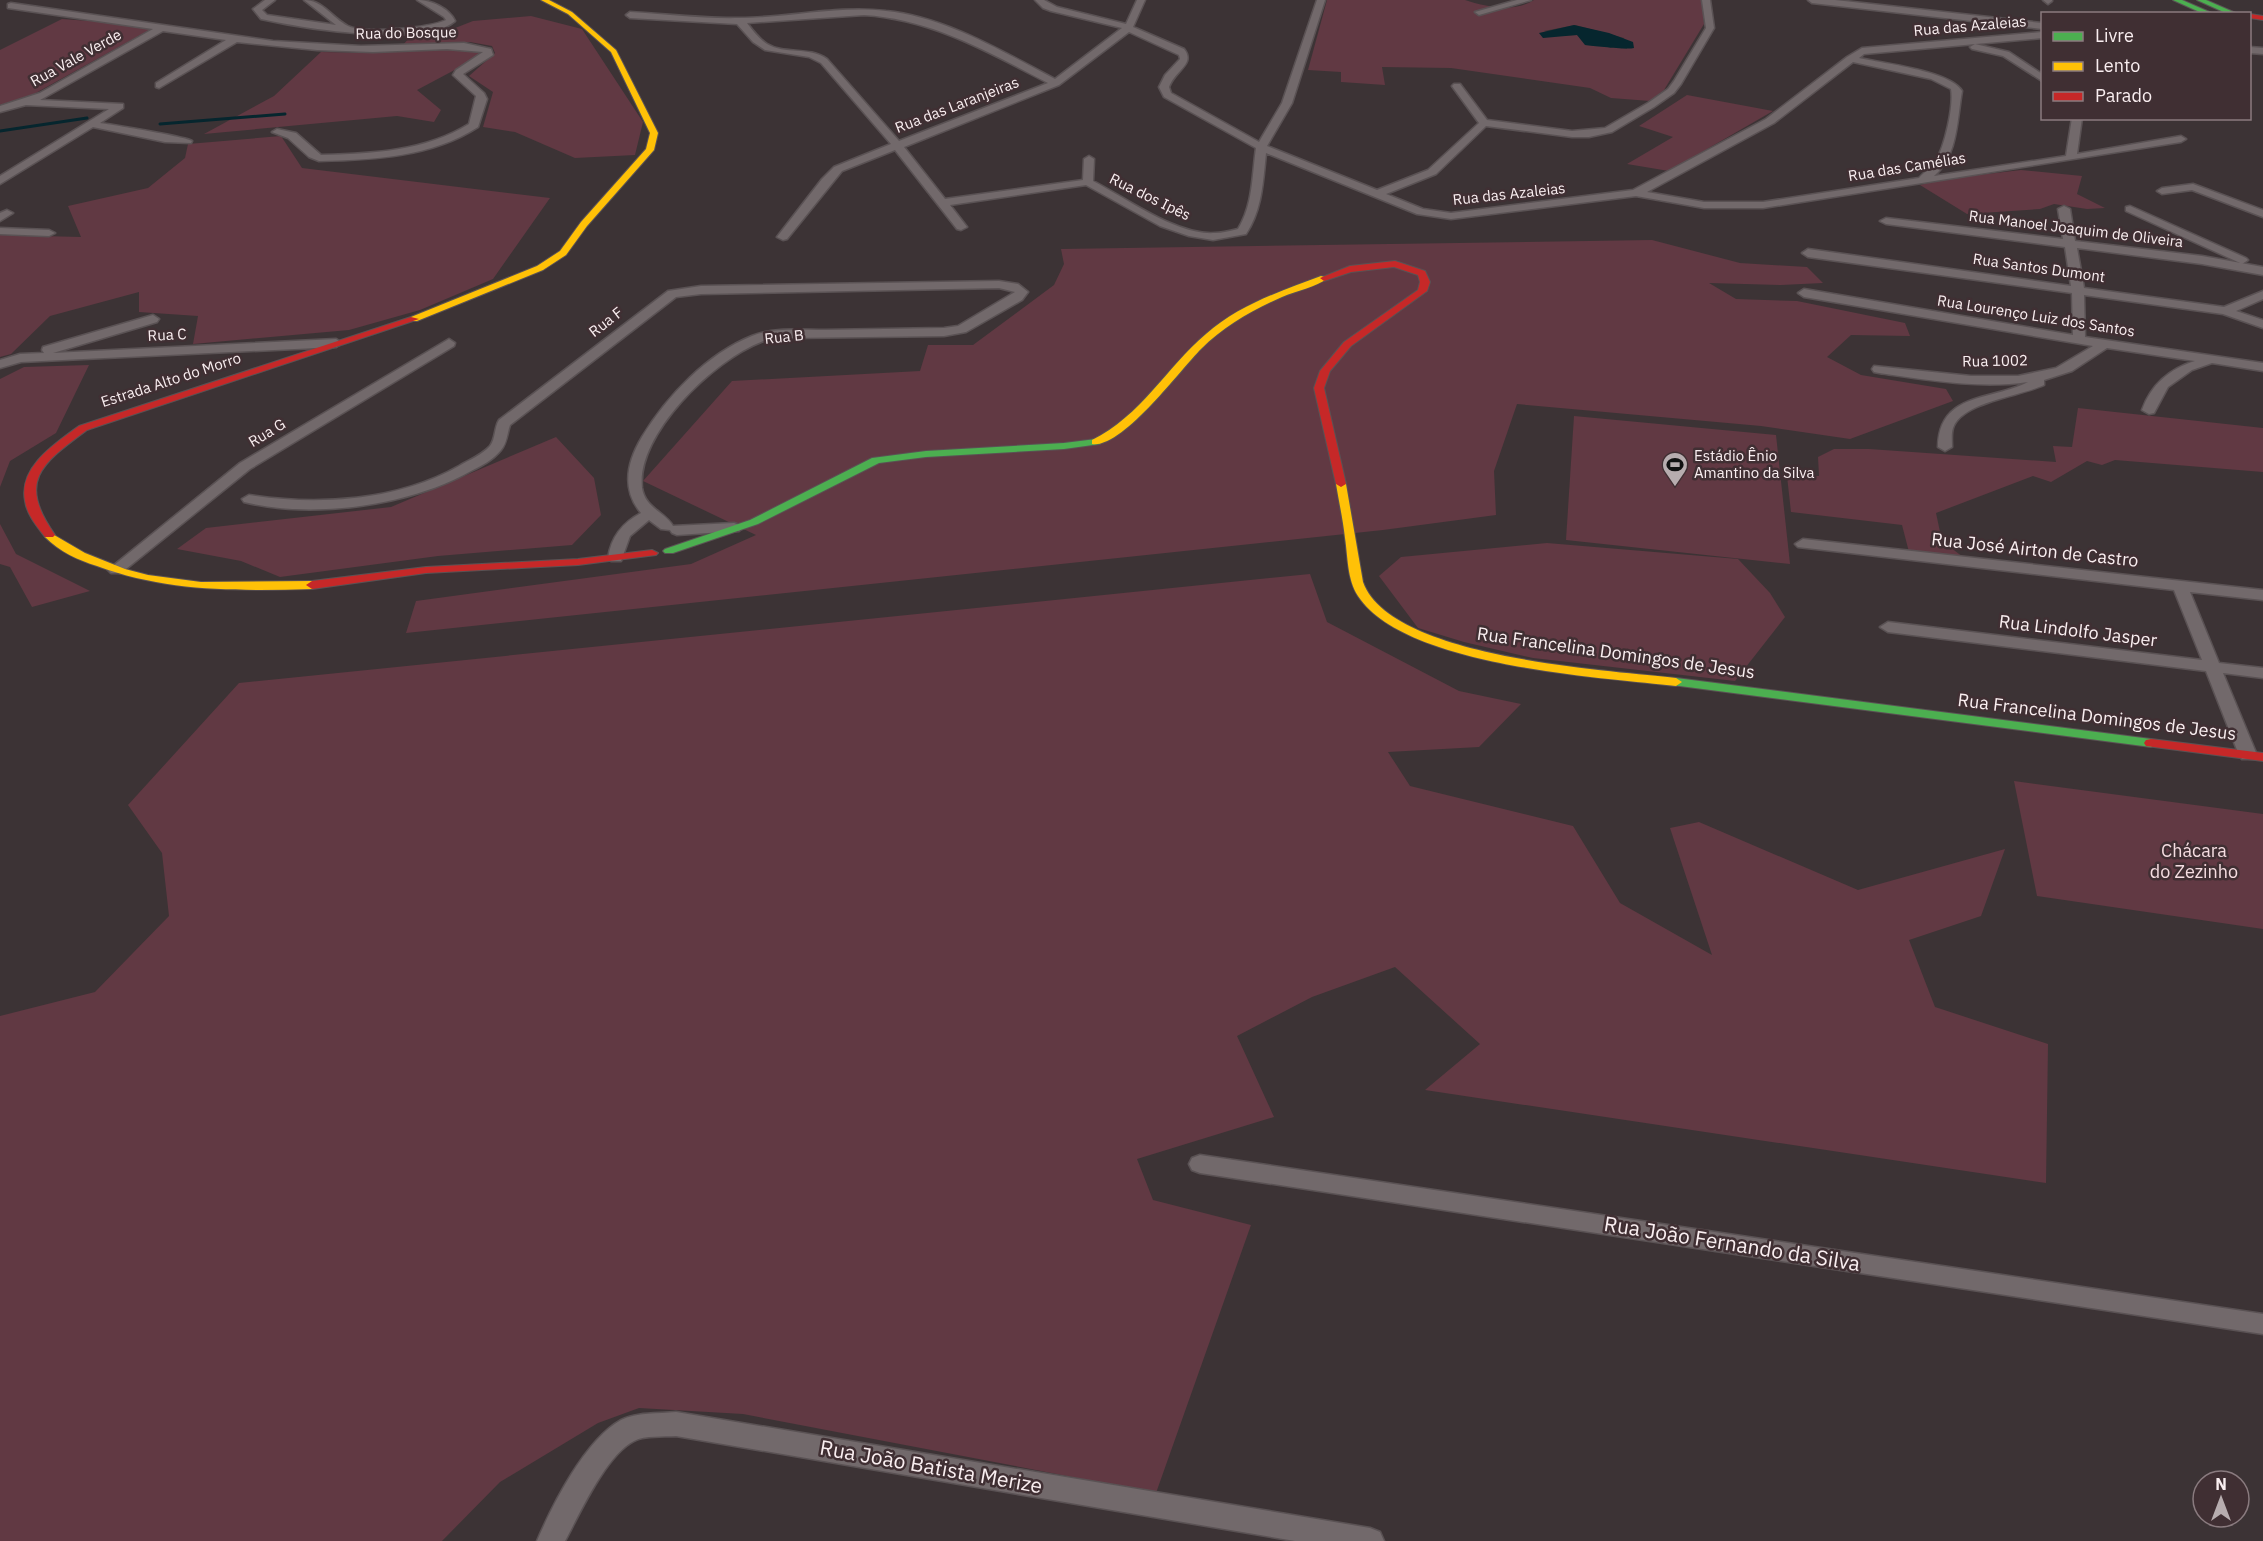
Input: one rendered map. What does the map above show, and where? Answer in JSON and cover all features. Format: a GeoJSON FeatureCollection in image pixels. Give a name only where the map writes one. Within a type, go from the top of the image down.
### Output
{"type":"FeatureCollection","features":[{"type":"Feature","properties":{"kind":"street"},"geometry":{"type":"LineString","coordinates":[[270,0],[257,9],[258,13],[264,17],[347,29],[426,30],[443,27],[452,21],[448,15],[421,0]]}},
{"type":"Feature","properties":{"kind":"street"},"geometry":{"type":"LineString","coordinates":[[308,0],[347,29]]}},
{"type":"Feature","properties":{"kind":"street","name":"Estrada Alto do Morro"},"geometry":{"type":"LineString","coordinates":[[544,0],[570,13],[614,51],[652,126],[653,141],[650,150],[584,224],[563,253],[552,261],[407,322],[102,420],[62,442],[40,463],[33,474],[28,490],[34,515],[41,526],[51,538],[70,551],[116,570],[148,580],[172,584],[280,587],[313,585],[457,568],[616,558],[652,553]]}},
{"type":"Feature","properties":{"kind":"street","name":"Rua das Azaleias"},"geometry":{"type":"LineString","coordinates":[[1039,0],[1054,9],[1128,28],[1174,47],[1185,55],[1185,59],[1168,77],[1164,87],[1167,95],[1261,147],[1421,212],[1451,216],[1636,193],[1770,121],[1862,51],[2041,35]]}},
{"type":"Feature","properties":{"kind":"street","name":"Rua das Laranjeiras"},"geometry":{"type":"LineString","coordinates":[[783,237],[826,180],[838,169],[1056,83],[1128,28],[1141,0]]}},
{"type":"Feature","properties":{"kind":"street","name":"Rua dos Ipês"},"geometry":{"type":"LineString","coordinates":[[943,203],[1088,182],[1164,224],[1193,234],[1212,237],[1242,232],[1250,219],[1255,201],[1261,147],[1287,103],[1321,0]]}},
{"type":"Feature","properties":{"kind":"street"},"geometry":{"type":"LineString","coordinates":[[1479,12],[1527,0]]}},
{"type":"Feature","properties":{"kind":"street"},"geometry":{"type":"LineString","coordinates":[[1456,86],[1484,123],[1572,134],[1589,134],[1608,130],[1651,105],[1671,91],[1678,82],[1710,28],[1706,0]]}},
{"type":"Feature","properties":{"kind":"street"},"geometry":{"type":"LineString","coordinates":[[1812,0],[2041,26]]}},
{"type":"Feature","properties":{"kind":"street"},"geometry":{"type":"LineString","coordinates":[[2176,0],[2206,12]]}},
{"type":"Feature","properties":{"kind":"street"},"geometry":{"type":"LineString","coordinates":[[2200,0],[2230,12]]}},
{"type":"Feature","properties":{"kind":"street"},"geometry":{"type":"LineString","coordinates":[[1,10],[13,3]]}},
{"type":"Feature","properties":{"kind":"street","name":"Rua do Bosque"},"geometry":{"type":"LineString","coordinates":[[13,3],[236,38],[355,49],[460,46],[484,49],[488,55],[459,72],[458,75],[479,91],[482,99],[474,125],[470,129],[445,139],[388,154],[319,158],[312,155],[295,135],[277,132]]}},
{"type":"Feature","properties":{"kind":"street"},"geometry":{"type":"LineString","coordinates":[[630,15],[740,21],[864,12],[884,13],[957,34],[1056,83]]}},
{"type":"Feature","properties":{"kind":"street"},"geometry":{"type":"LineString","coordinates":[[263,28],[280,21]]}},
{"type":"Feature","properties":{"kind":"street"},"geometry":{"type":"LineString","coordinates":[[740,21],[760,43],[769,48],[820,58],[897,145],[961,227]]}},
{"type":"Feature","properties":{"kind":"street","name":"Rua Vale Verde"},"geometry":{"type":"LineString","coordinates":[[0,109],[26,102],[163,27]]}},
{"type":"Feature","properties":{"kind":"street"},"geometry":{"type":"LineString","coordinates":[[159,85],[236,38]]}},
{"type":"Feature","properties":{"kind":"street"},"geometry":{"type":"LineString","coordinates":[[1953,43],[2001,52],[2041,77]]}},
{"type":"Feature","properties":{"kind":"street"},"geometry":{"type":"LineString","coordinates":[[273,53],[291,44]]}},
{"type":"Feature","properties":{"kind":"street"},"geometry":{"type":"LineString","coordinates":[[1850,59],[1934,77],[1955,87],[1957,91],[1946,153],[1938,169],[1922,180]]}},
{"type":"Feature","properties":{"kind":"street"},"geometry":{"type":"LineString","coordinates":[[0,181],[120,106],[26,102]]}},
{"type":"Feature","properties":{"kind":"street"},"geometry":{"type":"LineString","coordinates":[[2072,158],[2077,120]]}},
{"type":"Feature","properties":{"kind":"street"},"geometry":{"type":"LineString","coordinates":[[1377,194],[1432,172],[1484,123]]}},
{"type":"Feature","properties":{"kind":"street"},"geometry":{"type":"LineString","coordinates":[[92,124],[165,139],[187,141]]}},
{"type":"Feature","properties":{"kind":"street","name":"Rua das Camélias"},"geometry":{"type":"LineString","coordinates":[[1636,193],[1692,204],[1749,206],[2072,158],[2181,139]]}},
{"type":"Feature","properties":{"kind":"street"},"geometry":{"type":"LineString","coordinates":[[1088,182],[1089,159]]}},
{"type":"Feature","properties":{"kind":"street"},"geometry":{"type":"LineString","coordinates":[[2162,191],[2193,187],[2263,214]]}},
{"type":"Feature","properties":{"kind":"street"},"geometry":{"type":"LineString","coordinates":[[2064,209],[2068,243],[2078,290],[2079,340]]}},
{"type":"Feature","properties":{"kind":"street"},"geometry":{"type":"LineString","coordinates":[[2130,209],[2263,270]]}},
{"type":"Feature","properties":{"kind":"street","name":"Rua Manoel Joaquim de Oliveira"},"geometry":{"type":"LineString","coordinates":[[1886,221],[2263,270]]}},
{"type":"Feature","properties":{"kind":"street"},"geometry":{"type":"LineString","coordinates":[[0,231],[49,233]]}},
{"type":"Feature","properties":{"kind":"street","name":"Rua Santos Dumont"},"geometry":{"type":"LineString","coordinates":[[1809,253],[2225,311],[2263,324]]}},
{"type":"Feature","properties":{"kind":"street","name":"Rua Francelina Domingos de Jesus"},"geometry":{"type":"LineString","coordinates":[[669,550],[754,522],[876,460],[905,455],[1064,446],[1092,443],[1109,437],[1135,414],[1209,336],[1236,316],[1275,296],[1331,275],[1350,269],[1395,264],[1422,273],[1425,282],[1422,291],[1349,343],[1327,364],[1319,378],[1351,535],[1358,581],[1369,604],[1389,620],[1469,653],[1509,661],[2256,756]]}},
{"type":"Feature","properties":{"kind":"street","name":"Rua F"},"geometry":{"type":"LineString","coordinates":[[249,499],[270,504],[292,505],[345,501],[415,489],[458,474],[498,445],[504,423],[672,294],[701,290],[1008,285],[1019,288],[1022,292],[1018,297]]}},
{"type":"Feature","properties":{"kind":"street","name":"Rua Lourenço Luiz dos Santos"},"geometry":{"type":"LineString","coordinates":[[1804,293],[2079,340],[2263,367]]}},
{"type":"Feature","properties":{"kind":"street"},"geometry":{"type":"LineString","coordinates":[[2225,311],[2263,296]]}},
{"type":"Feature","properties":{"kind":"street","name":"Rua B"},"geometry":{"type":"LineString","coordinates":[[672,528],[650,514],[641,504],[635,490],[634,473],[640,453],[671,404],[685,389],[701,375],[745,345],[768,336],[788,334],[944,332],[962,329],[1018,297]]}},
{"type":"Feature","properties":{"kind":"street"},"geometry":{"type":"LineString","coordinates":[[20,358],[153,319]]}},
{"type":"Feature","properties":{"kind":"street","name":"Rua C"},"geometry":{"type":"LineString","coordinates":[[0,364],[20,358],[336,343]]}},
{"type":"Feature","properties":{"kind":"street","name":"Rua G"},"geometry":{"type":"LineString","coordinates":[[116,570],[245,466],[449,343]]}},
{"type":"Feature","properties":{"kind":"street","name":"Rua 1002"},"geometry":{"type":"LineString","coordinates":[[1879,369],[1991,380],[2027,378],[2050,374],[2071,366],[2104,344]]}},
{"type":"Feature","properties":{"kind":"street"},"geometry":{"type":"LineString","coordinates":[[2150,410],[2152,398],[2158,390],[2181,371],[2198,364],[2223,361]]}},
{"type":"Feature","properties":{"kind":"street"},"geometry":{"type":"LineString","coordinates":[[1945,447],[1946,429],[1951,419],[1962,411],[1984,400],[2026,390],[2050,374]]}},
{"type":"Feature","properties":{"kind":"street"},"geometry":{"type":"LineString","coordinates":[[616,558],[619,540],[624,530],[650,514]]}},
{"type":"Feature","properties":{"kind":"street","name":"Rua Francelina Domingos de Jesus"},"geometry":{"type":"LineString","coordinates":[[672,528],[734,528]]}},
{"type":"Feature","properties":{"kind":"street","name":"Rua José Airton de Castro"},"geometry":{"type":"LineString","coordinates":[[1803,544],[2263,595]]}},
{"type":"Feature","properties":{"kind":"street"},"geometry":{"type":"LineString","coordinates":[[2180,586],[2213,667],[2256,756]]}},
{"type":"Feature","properties":{"kind":"street","name":"Rua Lindolfo Jasper"},"geometry":{"type":"LineString","coordinates":[[1888,627],[2263,673]]}},
{"type":"Feature","properties":{"kind":"street","name":"Rua João Fernando da Silva"},"geometry":{"type":"LineString","coordinates":[[1200,1164],[2263,1324]]}},
{"type":"Feature","properties":{"kind":"street","name":"Rua João Batista Merize"},"geometry":{"type":"LineString","coordinates":[[551,1541],[588,1471],[618,1437],[630,1428],[676,1424],[1370,1541]]}},
{"type":"Feature","properties":{"kind":"green space"},"geometry":{"type":"Polygon","coordinates":[[[1327,0],[1465,0],[1491,7],[1509,8],[1534,0],[1702,0],[1704,24],[1664,90],[1650,101],[1611,98],[1590,88],[1451,68],[1382,67],[1385,85],[1341,82],[1341,72],[1308,70],[1327,0]],[[1575,25],[1544,31],[1557,36],[1577,35],[1595,46],[1609,45],[1627,49],[1624,38],[1575,25]]]}},
{"type":"Feature","properties":{"kind":"green space"},"geometry":{"type":"Polygon","coordinates":[[[531,16],[582,29],[643,122],[635,155],[575,158],[515,132],[483,127],[493,92],[469,76],[495,53],[492,46],[470,42],[401,47],[412,35],[445,32],[473,21],[531,16]]]}},
{"type":"Feature","properties":{"kind":"green space"},"geometry":{"type":"Polygon","coordinates":[[[62,19],[117,23],[151,29],[34,94],[0,105],[0,50],[62,19]]]}},
{"type":"Feature","properties":{"kind":"green space"},"geometry":{"type":"Polygon","coordinates":[[[479,49],[479,57],[417,90],[441,110],[434,122],[397,116],[204,134],[274,96],[321,52],[374,53],[479,49]]]}},
{"type":"Feature","properties":{"kind":"green space"},"geometry":{"type":"Polygon","coordinates":[[[1687,95],[1773,111],[1669,171],[1627,164],[1673,137],[1639,126],[1687,95]]]}},
{"type":"Feature","properties":{"kind":"green space"},"geometry":{"type":"Polygon","coordinates":[[[281,136],[302,168],[550,198],[493,279],[420,310],[349,330],[193,344],[198,316],[139,312],[139,292],[50,316],[11,354],[0,357],[0,235],[81,237],[68,206],[148,188],[185,158],[188,144],[281,136]]]}},
{"type":"Feature","properties":{"kind":"green space"},"geometry":{"type":"Polygon","coordinates":[[[2021,170],[2082,176],[2077,194],[2105,208],[2087,209],[2054,204],[2040,209],[1967,214],[1920,185],[1945,179],[2021,170]]]}},
{"type":"Feature","properties":{"kind":"green space"},"geometry":{"type":"Polygon","coordinates":[[[1652,240],[1740,263],[1807,267],[1823,283],[1781,285],[1709,283],[1736,299],[1797,301],[1905,323],[1910,336],[1851,335],[1827,357],[1861,375],[1946,389],[1953,401],[1850,439],[1761,426],[1517,404],[1494,471],[1496,515],[1383,530],[406,633],[416,601],[691,564],[756,535],[643,481],[732,381],[920,371],[928,345],[973,345],[1054,285],[1064,264],[1061,249],[1652,240]]]}},
{"type":"Feature","properties":{"kind":"green space"},"geometry":{"type":"Polygon","coordinates":[[[89,365],[56,433],[10,461],[0,487],[0,379],[24,367],[89,365]]]}},
{"type":"Feature","properties":{"kind":"green space"},"geometry":{"type":"Polygon","coordinates":[[[2078,408],[2263,428],[2263,472],[2115,460],[2102,465],[2087,461],[2051,482],[2033,476],[1936,513],[1942,541],[1963,557],[1909,552],[1902,525],[1791,512],[1787,476],[1819,476],[1818,457],[1834,449],[1869,449],[2056,462],[2053,446],[2072,447],[2078,408]]]}},
{"type":"Feature","properties":{"kind":"green space","name":"Estádio Ênio Amantino da Silva"},"geometry":{"type":"Polygon","coordinates":[[[1574,416],[1776,435],[1790,564],[1566,540],[1574,416]]]}},
{"type":"Feature","properties":{"kind":"green space"},"geometry":{"type":"Polygon","coordinates":[[[556,437],[594,478],[601,515],[572,545],[438,556],[280,577],[241,561],[177,549],[206,528],[391,507],[556,437]]]}},
{"type":"Feature","properties":{"kind":"green space"},"geometry":{"type":"Polygon","coordinates":[[[0,524],[16,554],[90,591],[32,607],[10,567],[0,564],[0,524]]]}},
{"type":"Feature","properties":{"kind":"green space"},"geometry":{"type":"Polygon","coordinates":[[[1547,543],[1738,559],[1770,593],[1785,617],[1735,681],[1533,658],[1464,642],[1418,628],[1379,576],[1401,557],[1547,543]]]}},
{"type":"Feature","properties":{"kind":"green space"},"geometry":{"type":"Polygon","coordinates":[[[1310,574],[1327,622],[1459,691],[1521,704],[1479,747],[1388,752],[1410,786],[1573,826],[1620,903],[1712,955],[1670,828],[1699,822],[1858,890],[2005,849],[1981,916],[1909,940],[1935,1007],[2048,1044],[2046,1183],[1425,1090],[1480,1044],[1395,967],[1312,997],[1237,1036],[1274,1117],[1137,1159],[1153,1200],[1251,1225],[1156,1493],[743,1414],[639,1408],[598,1423],[500,1482],[442,1541],[0,1541],[0,1016],[95,992],[169,916],[162,853],[128,805],[239,683],[1310,574]]]}},
{"type":"Feature","properties":{"kind":"green space","name":"Chácara do Zezinho"},"geometry":{"type":"Polygon","coordinates":[[[2014,781],[2263,814],[2263,929],[2037,896],[2014,781]]]}},
{"type":"Feature","properties":{"kind":"water"},"geometry":{"type":"Polygon","coordinates":[[[1574,25],[1609,33],[1633,42],[1634,48],[1585,45],[1577,35],[1543,38],[1539,33],[1574,25]]]}},
{"type":"Feature","properties":{"kind":"waterway"},"geometry":{"type":"LineString","coordinates":[[160,124],[285,114]]}},
{"type":"Feature","properties":{"kind":"waterway"},"geometry":{"type":"LineString","coordinates":[[0,131],[87,118]]}},
{"type":"Feature","properties":{"kind":"traffic: fast"},"geometry":{"type":"LineString","coordinates":[[2176,0],[2206,12]]}},
{"type":"Feature","properties":{"kind":"traffic: fast"},"geometry":{"type":"LineString","coordinates":[[2200,0],[2230,12]]}},
{"type":"Feature","properties":{"kind":"traffic: fast"},"geometry":{"type":"LineString","coordinates":[[669,551],[754,522],[876,460],[926,454],[1096,442]]}},
{"type":"Feature","properties":{"kind":"traffic: fast"},"geometry":{"type":"LineString","coordinates":[[1676,682],[2151,743]]}},
{"type":"Feature","properties":{"kind":"traffic: slow"},"geometry":{"type":"LineString","coordinates":[[414,319],[540,268],[563,253],[584,224],[650,150],[654,133],[614,51],[570,13],[544,0]]}},
{"type":"Feature","properties":{"kind":"traffic: slow"},"geometry":{"type":"LineString","coordinates":[[1096,442],[1127,423],[1196,348],[1222,326],[1249,309],[1324,278]]}},
{"type":"Feature","properties":{"kind":"traffic: slow"},"geometry":{"type":"LineString","coordinates":[[1341,484],[1357,582],[1363,595],[1384,617],[1417,635],[1459,649],[1507,660],[1676,682]]}},
{"type":"Feature","properties":{"kind":"traffic: slow"},"geometry":{"type":"LineString","coordinates":[[49,535],[64,547],[81,556],[120,571],[147,578],[201,585],[312,585]]}},
{"type":"Feature","properties":{"kind":"traffic: jam"},"geometry":{"type":"LineString","coordinates":[[2251,16],[2263,18]]}},
{"type":"Feature","properties":{"kind":"traffic: jam"},"geometry":{"type":"LineString","coordinates":[[1324,278],[1350,269],[1395,264],[1422,273],[1425,282],[1422,291],[1347,344],[1325,371],[1319,388],[1341,484]]}},
{"type":"Feature","properties":{"kind":"traffic: jam"},"geometry":{"type":"LineString","coordinates":[[49,535],[36,517],[30,501],[30,487],[34,474],[42,462],[83,428],[414,319]]}},
{"type":"Feature","properties":{"kind":"traffic: jam"},"geometry":{"type":"LineString","coordinates":[[312,585],[426,570],[578,562],[652,553]]}},
{"type":"Feature","properties":{"kind":"traffic: jam"},"geometry":{"type":"LineString","coordinates":[[2151,743],[2263,757]]}},
{"type":"Feature","properties":{"kind":"place","name":"Estádio Ênio Amantino da Silva"},"geometry":{"type":"Point","coordinates":[1675,488]}}]}
